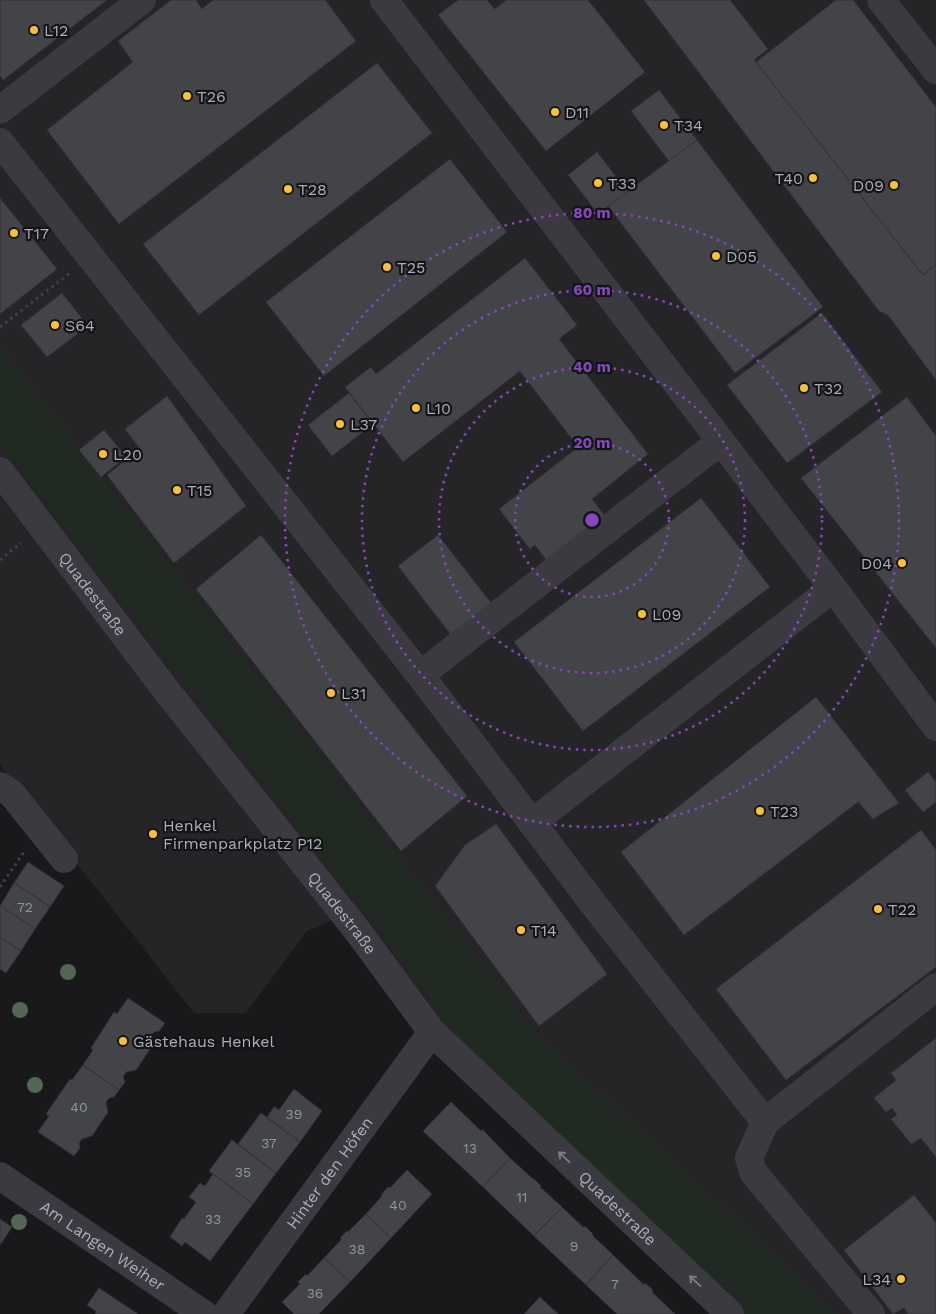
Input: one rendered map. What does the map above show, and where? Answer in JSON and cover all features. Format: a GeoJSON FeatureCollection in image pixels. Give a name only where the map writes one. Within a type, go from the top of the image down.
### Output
{"type":"FeatureCollection","features":[{"type":"Feature","properties":{"kind":"street"},"geometry":{"type":"LineString","coordinates":[[0,110],[142,0]]}},
{"type":"Feature","properties":{"kind":"street"},"geometry":{"type":"LineString","coordinates":[[384,0],[833,588],[936,727]]}},
{"type":"Feature","properties":{"kind":"street"},"geometry":{"type":"LineString","coordinates":[[880,0],[936,70]]}},
{"type":"Feature","properties":{"kind":"street"},"geometry":{"type":"LineString","coordinates":[[0,142],[420,675],[595,906],[765,1122]]}},
{"type":"Feature","properties":{"kind":"street"},"geometry":{"type":"LineString","coordinates":[[420,675],[721,441]]}},
{"type":"Feature","properties":{"kind":"street","name":"Quadestraße"},"geometry":{"type":"LineString","coordinates":[[2,478],[169,694],[356,929],[432,1032],[730,1314]]}},
{"type":"Feature","properties":{"kind":"street"},"geometry":{"type":"LineString","coordinates":[[532,823],[833,588]]}},
{"type":"Feature","properties":{"kind":"street"},"geometry":{"type":"LineString","coordinates":[[0,786],[12,794],[64,859]]}},
{"type":"Feature","properties":{"kind":"street"},"geometry":{"type":"LineString","coordinates":[[871,1314],[753,1172],[749,1158],[765,1122],[934,992]]}},
{"type":"Feature","properties":{"kind":"street","name":"Hinter den Höfen"},"geometry":{"type":"LineString","coordinates":[[226,1314],[432,1032]]}},
{"type":"Feature","properties":{"kind":"street","name":"Am Langen Weiher"},"geometry":{"type":"LineString","coordinates":[[0,1176],[204,1314]]}},
{"type":"Feature","properties":{"kind":"path"},"geometry":{"type":"LineString","coordinates":[[0,327],[91,258]]}},
{"type":"Feature","properties":{"kind":"path"},"geometry":{"type":"LineString","coordinates":[[0,887],[40,828]]}},
{"type":"Feature","properties":{"kind":"shaded area"},"geometry":{"type":"Polygon","coordinates":[[[0,0],[936,0],[936,1314],[738,1314],[333,920],[307,931],[246,1013],[194,1013],[0,765],[0,0]]]}},
{"type":"Feature","properties":{"kind":"shaded area"},"geometry":{"type":"Polygon","coordinates":[[[0,347],[535,1033],[836,1314],[746,1314],[481,1065],[460,1041],[401,957],[0,444],[0,347]]]}},
{"type":"Feature","properties":{"kind":"building","name":"L12"},"geometry":{"type":"Polygon","coordinates":[[[0,0],[107,0],[3,80],[0,76],[0,0]]]}},
{"type":"Feature","properties":{"kind":"building","name":"T26"},"geometry":{"type":"Polygon","coordinates":[[[171,0],[196,0],[202,9],[213,0],[325,0],[356,41],[119,224],[47,130],[133,62],[118,41],[171,0]]]}},
{"type":"Feature","properties":{"kind":"building","name":"D11"},"geometry":{"type":"Polygon","coordinates":[[[458,0],[487,0],[495,9],[506,0],[588,0],[645,72],[546,151],[438,15],[458,0]]]}},
{"type":"Feature","properties":{"kind":"building","name":"T40"},"geometry":{"type":"Polygon","coordinates":[[[644,0],[730,0],[768,49],[755,59],[756,62],[923,275],[936,264],[936,380],[888,315],[879,311],[644,0]]]}},
{"type":"Feature","properties":{"kind":"building","name":"D09"},"geometry":{"type":"Polygon","coordinates":[[[836,0],[853,0],[936,107],[936,264],[923,275],[756,62],[836,0]]]}},
{"type":"Feature","properties":{"kind":"building","name":"T28"},"geometry":{"type":"Polygon","coordinates":[[[377,63],[432,133],[199,315],[143,244],[377,63]]]}},
{"type":"Feature","properties":{"kind":"building","name":"T34"},"geometry":{"type":"Polygon","coordinates":[[[659,90],[697,140],[669,161],[631,111],[659,90]]]}},
{"type":"Feature","properties":{"kind":"building","name":"D05"},"geometry":{"type":"Polygon","coordinates":[[[697,140],[823,307],[735,373],[608,206],[697,140]]]}},
{"type":"Feature","properties":{"kind":"building","name":"T33"},"geometry":{"type":"Polygon","coordinates":[[[597,152],[628,192],[598,214],[568,175],[597,152]]]}},
{"type":"Feature","properties":{"kind":"building","name":"T25"},"geometry":{"type":"Polygon","coordinates":[[[450,159],[507,232],[324,376],[266,302],[450,159]]]}},
{"type":"Feature","properties":{"kind":"building","name":"T17"},"geometry":{"type":"Polygon","coordinates":[[[0,198],[57,269],[0,314],[0,198]]]}},
{"type":"Feature","properties":{"kind":"building","name":"L10"},"geometry":{"type":"Polygon","coordinates":[[[525,258],[577,325],[559,339],[648,454],[592,499],[605,516],[547,561],[535,545],[530,549],[499,509],[578,447],[520,371],[403,462],[345,387],[371,367],[376,374],[525,258]]]}},
{"type":"Feature","properties":{"kind":"building","name":"S64"},"geometry":{"type":"Polygon","coordinates":[[[62,293],[88,326],[47,357],[21,325],[62,293]]]}},
{"type":"Feature","properties":{"kind":"building","name":"T32"},"geometry":{"type":"Polygon","coordinates":[[[822,313],[882,392],[787,463],[727,385],[822,313]]]}},
{"type":"Feature","properties":{"kind":"building","name":"L37"},"geometry":{"type":"Polygon","coordinates":[[[349,393],[373,424],[332,456],[308,425],[349,393]]]}},
{"type":"Feature","properties":{"kind":"building","name":"T15"},"geometry":{"type":"Polygon","coordinates":[[[167,396],[246,506],[174,563],[107,475],[140,449],[125,429],[167,396]]]}},
{"type":"Feature","properties":{"kind":"building","name":"D04"},"geometry":{"type":"Polygon","coordinates":[[[907,397],[936,436],[936,648],[801,478],[907,397]]]}},
{"type":"Feature","properties":{"kind":"building","name":"L20"},"geometry":{"type":"Polygon","coordinates":[[[104,430],[126,457],[101,477],[79,450],[104,430]]]}},
{"type":"Feature","properties":{"kind":"building","name":"L09"},"geometry":{"type":"Polygon","coordinates":[[[701,498],[770,587],[583,731],[514,642],[701,498]]]}},
{"type":"Feature","properties":{"kind":"building","name":"L31"},"geometry":{"type":"Polygon","coordinates":[[[261,535],[467,796],[401,851],[196,589],[261,535]]]}},
{"type":"Feature","properties":{"kind":"building"},"geometry":{"type":"Polygon","coordinates":[[[438,535],[491,603],[451,635],[398,566],[438,535]]]}},
{"type":"Feature","properties":{"kind":"building","name":"T23"},"geometry":{"type":"Polygon","coordinates":[[[816,697],[899,803],[873,819],[858,802],[684,935],[621,852],[816,697]]]}},
{"type":"Feature","properties":{"kind":"building"},"geometry":{"type":"Polygon","coordinates":[[[928,772],[936,782],[936,802],[923,812],[905,790],[928,772]]]}},
{"type":"Feature","properties":{"kind":"building","name":"T14"},"geometry":{"type":"Polygon","coordinates":[[[496,824],[607,974],[539,1026],[435,886],[465,845],[496,824]]]}},
{"type":"Feature","properties":{"kind":"building","name":"T22"},"geometry":{"type":"Polygon","coordinates":[[[921,830],[936,850],[936,967],[786,1080],[716,989],[921,830]]]}},
{"type":"Feature","properties":{"kind":"building"},"geometry":{"type":"Polygon","coordinates":[[[28,862],[64,886],[50,907],[14,883],[28,862]]]}},
{"type":"Feature","properties":{"kind":"building"},"geometry":{"type":"Polygon","coordinates":[[[14,883],[50,907],[35,929],[0,906],[14,883]]]}},
{"type":"Feature","properties":{"kind":"building"},"geometry":{"type":"Polygon","coordinates":[[[0,906],[35,929],[21,951],[0,937],[0,906]]]}},
{"type":"Feature","properties":{"kind":"building"},"geometry":{"type":"Polygon","coordinates":[[[0,937],[21,951],[6,973],[0,969],[0,937]]]}},
{"type":"Feature","properties":{"kind":"building","name":"Gästehaus Henkel"},"geometry":{"type":"Polygon","coordinates":[[[128,998],[165,1023],[159,1031],[154,1032],[151,1036],[152,1046],[136,1070],[126,1072],[123,1077],[125,1082],[119,1090],[83,1065],[93,1050],[91,1048],[114,1012],[117,1014],[128,998]]]}},
{"type":"Feature","properties":{"kind":"building"},"geometry":{"type":"Polygon","coordinates":[[[936,1038],[936,1157],[921,1138],[911,1144],[891,1119],[897,1115],[892,1108],[886,1112],[874,1098],[896,1080],[891,1073],[936,1038]]]}},
{"type":"Feature","properties":{"kind":"building","name":"Gästehaus Henkel"},"geometry":{"type":"Polygon","coordinates":[[[83,1065],[119,1090],[114,1097],[109,1098],[106,1102],[108,1112],[92,1136],[82,1139],[79,1143],[80,1148],[74,1156],[38,1132],[49,1116],[46,1114],[70,1079],[72,1080],[83,1065]]]}},
{"type":"Feature","properties":{"kind":"building"},"geometry":{"type":"Polygon","coordinates":[[[294,1089],[322,1111],[300,1142],[267,1117],[274,1107],[279,1110],[294,1089]]]}},
{"type":"Feature","properties":{"kind":"building"},"geometry":{"type":"Polygon","coordinates":[[[451,1102],[481,1131],[482,1129],[510,1158],[483,1187],[423,1131],[451,1102]]]}},
{"type":"Feature","properties":{"kind":"building"},"geometry":{"type":"Polygon","coordinates":[[[261,1113],[300,1142],[276,1173],[238,1144],[261,1113]]]}},
{"type":"Feature","properties":{"kind":"building"},"geometry":{"type":"Polygon","coordinates":[[[232,1140],[276,1173],[253,1204],[209,1171],[232,1140]]]}},
{"type":"Feature","properties":{"kind":"building"},"geometry":{"type":"Polygon","coordinates":[[[510,1158],[562,1207],[534,1236],[483,1187],[510,1158]]]}},
{"type":"Feature","properties":{"kind":"building"},"geometry":{"type":"Polygon","coordinates":[[[407,1170],[432,1194],[391,1238],[366,1214],[388,1187],[390,1188],[407,1170]]]}},
{"type":"Feature","properties":{"kind":"building"},"geometry":{"type":"Polygon","coordinates":[[[213,1174],[253,1204],[210,1261],[185,1242],[182,1246],[170,1237],[182,1218],[184,1219],[196,1202],[189,1197],[200,1183],[205,1186],[213,1174]]]}},
{"type":"Feature","properties":{"kind":"building","name":"L34"},"geometry":{"type":"Polygon","coordinates":[[[914,1195],[936,1223],[936,1314],[908,1314],[904,1308],[893,1314],[844,1250],[914,1195]]]}},
{"type":"Feature","properties":{"kind":"building"},"geometry":{"type":"Polygon","coordinates":[[[562,1207],[584,1228],[585,1226],[613,1255],[586,1285],[534,1236],[562,1207]]]}},
{"type":"Feature","properties":{"kind":"building"},"geometry":{"type":"Polygon","coordinates":[[[366,1214],[391,1238],[350,1282],[324,1258],[342,1239],[340,1238],[366,1214]]]}},
{"type":"Feature","properties":{"kind":"building"},"geometry":{"type":"Polygon","coordinates":[[[0,1219],[12,1227],[0,1245],[0,1219]]]}},
{"type":"Feature","properties":{"kind":"building"},"geometry":{"type":"Polygon","coordinates":[[[613,1255],[644,1285],[645,1283],[653,1290],[652,1292],[675,1314],[617,1314],[586,1285],[613,1255]]]}},
{"type":"Feature","properties":{"kind":"building"},"geometry":{"type":"Polygon","coordinates":[[[324,1258],[350,1282],[319,1314],[294,1314],[282,1302],[300,1284],[298,1282],[306,1274],[307,1276],[324,1258]]]}},
{"type":"Feature","properties":{"kind":"building"},"geometry":{"type":"Polygon","coordinates":[[[99,1288],[138,1314],[95,1314],[97,1312],[87,1305],[99,1288]]]}},
{"type":"Feature","properties":{"kind":"building"},"geometry":{"type":"Polygon","coordinates":[[[540,1297],[558,1314],[524,1314],[540,1297]]]}},
{"type":"Feature","properties":{"kind":"place","name":"L12"},"geometry":{"type":"Point","coordinates":[34,30]}},
{"type":"Feature","properties":{"kind":"place","name":"T26"},"geometry":{"type":"Point","coordinates":[187,96]}},
{"type":"Feature","properties":{"kind":"place","name":"D11"},"geometry":{"type":"Point","coordinates":[555,112]}},
{"type":"Feature","properties":{"kind":"place","name":"T34"},"geometry":{"type":"Point","coordinates":[664,125]}},
{"type":"Feature","properties":{"kind":"place","name":"T40"},"geometry":{"type":"Point","coordinates":[813,178]}},
{"type":"Feature","properties":{"kind":"place","name":"T33"},"geometry":{"type":"Point","coordinates":[598,183]}},
{"type":"Feature","properties":{"kind":"place","name":"D09"},"geometry":{"type":"Point","coordinates":[894,185]}},
{"type":"Feature","properties":{"kind":"place","name":"T28"},"geometry":{"type":"Point","coordinates":[288,189]}},
{"type":"Feature","properties":{"kind":"place","name":"T17"},"geometry":{"type":"Point","coordinates":[14,233]}},
{"type":"Feature","properties":{"kind":"place","name":"D05"},"geometry":{"type":"Point","coordinates":[716,256]}},
{"type":"Feature","properties":{"kind":"place","name":"T25"},"geometry":{"type":"Point","coordinates":[387,267]}},
{"type":"Feature","properties":{"kind":"place","name":"S64"},"geometry":{"type":"Point","coordinates":[55,325]}},
{"type":"Feature","properties":{"kind":"place","name":"T32"},"geometry":{"type":"Point","coordinates":[804,388]}},
{"type":"Feature","properties":{"kind":"place","name":"L10"},"geometry":{"type":"Point","coordinates":[416,408]}},
{"type":"Feature","properties":{"kind":"place","name":"L37"},"geometry":{"type":"Point","coordinates":[340,424]}},
{"type":"Feature","properties":{"kind":"place","name":"L20"},"geometry":{"type":"Point","coordinates":[103,454]}},
{"type":"Feature","properties":{"kind":"place","name":"T15"},"geometry":{"type":"Point","coordinates":[177,490]}},
{"type":"Feature","properties":{"kind":"place","name":"D04"},"geometry":{"type":"Point","coordinates":[902,563]}},
{"type":"Feature","properties":{"kind":"place","name":"L09"},"geometry":{"type":"Point","coordinates":[642,614]}},
{"type":"Feature","properties":{"kind":"place","name":"L31"},"geometry":{"type":"Point","coordinates":[331,693]}},
{"type":"Feature","properties":{"kind":"place","name":"T23"},"geometry":{"type":"Point","coordinates":[760,811]}},
{"type":"Feature","properties":{"kind":"place","name":"Henkel Firmenparkplatz P12"},"geometry":{"type":"Point","coordinates":[153,834]}},
{"type":"Feature","properties":{"kind":"place","name":"T22"},"geometry":{"type":"Point","coordinates":[878,909]}},
{"type":"Feature","properties":{"kind":"place","name":"T14"},"geometry":{"type":"Point","coordinates":[521,930]}},
{"type":"Feature","properties":{"kind":"place","name":"Gästehaus Henkel"},"geometry":{"type":"Point","coordinates":[123,1041]}},
{"type":"Feature","properties":{"kind":"place","name":"L34"},"geometry":{"type":"Point","coordinates":[901,1279]}}]}
